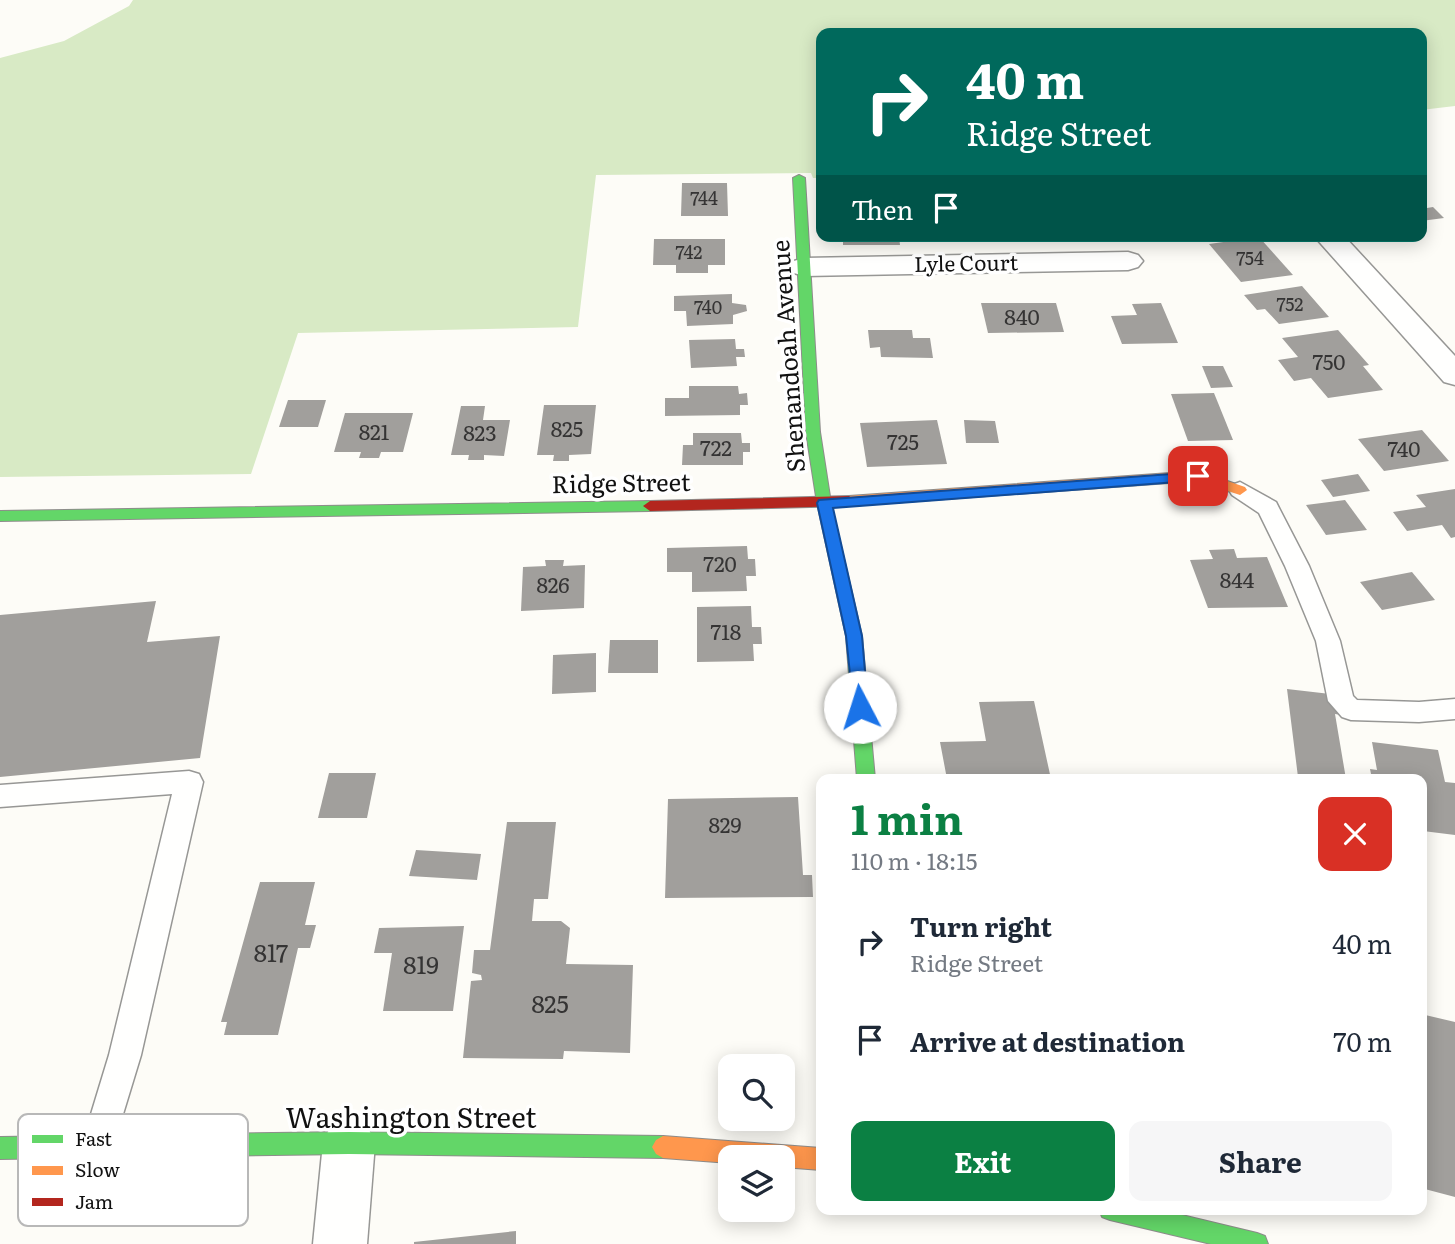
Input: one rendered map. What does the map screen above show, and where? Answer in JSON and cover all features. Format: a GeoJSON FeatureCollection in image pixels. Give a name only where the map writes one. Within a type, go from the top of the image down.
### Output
{"type":"FeatureCollection","features":[{"type":"Feature","properties":{"kind":"street","name":"Shenandoah Avenue"},"geometry":{"type":"LineString","coordinates":[[799,177],[813,432],[824,503],[854,636],[866,774]]}},
{"type":"Feature","properties":{"kind":"street"},"geometry":{"type":"LineString","coordinates":[[1333,242],[1455,375]]}},
{"type":"Feature","properties":{"kind":"street","name":"Lyle Court"},"geometry":{"type":"LineString","coordinates":[[804,267],[1128,261]]}},
{"type":"Feature","properties":{"kind":"street","name":"Ridge Street"},"geometry":{"type":"LineString","coordinates":[[0,516],[824,503],[1198,476],[1240,490]]}},
{"type":"Feature","properties":{"kind":"street"},"geometry":{"type":"LineString","coordinates":[[340,1244],[349,1143]]}},
{"type":"Feature","properties":{"kind":"street","name":"Washington Street"},"geometry":{"type":"LineString","coordinates":[[248,1145],[349,1143],[694,1147],[816,1159]]}},
{"type":"Feature","properties":{"kind":"street","name":"Washington Street"},"geometry":{"type":"LineString","coordinates":[[0,1148],[18,1148]]}},
{"type":"Feature","properties":{"kind":"street"},"geometry":{"type":"LineString","coordinates":[[1127,1215],[1185,1236],[1257,1244]]}},
{"type":"Feature","properties":{"kind":"lane"},"geometry":{"type":"LineString","coordinates":[[1240,490],[1268,508],[1297,566],[1328,641],[1341,701],[1351,710],[1419,712],[1455,709]]}},
{"type":"Feature","properties":{"kind":"lane"},"geometry":{"type":"LineString","coordinates":[[0,796],[189,782],[125,1055],[107,1114]]}},
{"type":"Feature","properties":{"kind":"green space"},"geometry":{"type":"Polygon","coordinates":[[[133,0],[1455,0],[1455,106],[1427,109],[1427,28],[816,28],[816,178],[813,178],[811,173],[596,175],[578,327],[298,333],[251,474],[0,477],[0,58],[64,41],[129,6],[133,0]]]}},
{"type":"Feature","properties":{"kind":"building"},"geometry":{"type":"Polygon","coordinates":[[[682,183],[727,183],[728,216],[681,216],[682,183]]]}},
{"type":"Feature","properties":{"kind":"building"},"geometry":{"type":"Polygon","coordinates":[[[1433,207],[1444,218],[1427,220],[1427,208],[1433,207]]]}},
{"type":"Feature","properties":{"kind":"building"},"geometry":{"type":"Polygon","coordinates":[[[654,239],[725,239],[725,265],[708,265],[708,273],[676,273],[676,265],[653,265],[654,239]]]}},
{"type":"Feature","properties":{"kind":"building"},"geometry":{"type":"Polygon","coordinates":[[[843,242],[900,242],[900,245],[843,245],[843,242]]]}},
{"type":"Feature","properties":{"kind":"building"},"geometry":{"type":"Polygon","coordinates":[[[1263,242],[1293,275],[1241,282],[1209,244],[1263,242]]]}},
{"type":"Feature","properties":{"kind":"building"},"geometry":{"type":"Polygon","coordinates":[[[1302,286],[1329,317],[1279,324],[1265,309],[1257,310],[1244,295],[1302,286]]]}},
{"type":"Feature","properties":{"kind":"building"},"geometry":{"type":"Polygon","coordinates":[[[732,294],[732,303],[746,305],[747,311],[733,315],[733,324],[687,326],[686,311],[674,311],[674,296],[732,294]]]}},
{"type":"Feature","properties":{"kind":"building"},"geometry":{"type":"Polygon","coordinates":[[[981,303],[1056,303],[1064,332],[988,333],[981,303]]]}},
{"type":"Feature","properties":{"kind":"building"},"geometry":{"type":"Polygon","coordinates":[[[1161,303],[1178,343],[1122,344],[1111,316],[1137,315],[1132,304],[1161,303]]]}},
{"type":"Feature","properties":{"kind":"building"},"geometry":{"type":"Polygon","coordinates":[[[868,330],[912,330],[913,338],[930,338],[933,358],[881,357],[880,347],[870,348],[868,330]]]}},
{"type":"Feature","properties":{"kind":"building"},"geometry":{"type":"Polygon","coordinates":[[[1338,330],[1369,365],[1363,366],[1383,390],[1328,398],[1311,378],[1294,381],[1278,360],[1298,357],[1282,338],[1338,330]]]}},
{"type":"Feature","properties":{"kind":"building"},"geometry":{"type":"Polygon","coordinates":[[[735,339],[736,349],[744,349],[745,357],[736,357],[737,366],[691,368],[689,340],[735,339]]]}},
{"type":"Feature","properties":{"kind":"building"},"geometry":{"type":"Polygon","coordinates":[[[1202,366],[1223,366],[1233,387],[1211,388],[1202,366]]]}},
{"type":"Feature","properties":{"kind":"building"},"geometry":{"type":"Polygon","coordinates":[[[689,386],[738,386],[739,394],[747,393],[748,405],[740,405],[740,415],[665,416],[665,398],[689,398],[689,386]]]}},
{"type":"Feature","properties":{"kind":"building"},"geometry":{"type":"Polygon","coordinates":[[[1214,393],[1233,440],[1188,441],[1171,394],[1214,393]]]}},
{"type":"Feature","properties":{"kind":"building"},"geometry":{"type":"Polygon","coordinates":[[[288,400],[326,400],[318,427],[279,427],[288,400]]]}},
{"type":"Feature","properties":{"kind":"building"},"geometry":{"type":"Polygon","coordinates":[[[544,405],[596,405],[591,454],[569,455],[569,461],[553,461],[554,455],[537,455],[544,405]]]}},
{"type":"Feature","properties":{"kind":"building"},"geometry":{"type":"Polygon","coordinates":[[[461,406],[485,406],[483,420],[510,420],[504,456],[484,455],[484,460],[468,460],[469,455],[451,455],[461,406]]]}},
{"type":"Feature","properties":{"kind":"building"},"geometry":{"type":"Polygon","coordinates":[[[345,413],[413,413],[403,452],[381,452],[379,458],[359,458],[361,452],[334,452],[345,413]]]}},
{"type":"Feature","properties":{"kind":"building"},"geometry":{"type":"Polygon","coordinates":[[[937,420],[947,464],[867,467],[860,423],[937,420]]]}},
{"type":"Feature","properties":{"kind":"building"},"geometry":{"type":"Polygon","coordinates":[[[964,420],[995,421],[999,443],[966,443],[964,420]]]}},
{"type":"Feature","properties":{"kind":"building"},"geometry":{"type":"Polygon","coordinates":[[[1422,430],[1449,461],[1384,471],[1358,439],[1422,430]]]}},
{"type":"Feature","properties":{"kind":"building"},"geometry":{"type":"Polygon","coordinates":[[[693,433],[741,433],[742,443],[750,443],[750,452],[743,452],[743,465],[682,465],[683,445],[693,445],[693,433]]]}},
{"type":"Feature","properties":{"kind":"building"},"geometry":{"type":"Polygon","coordinates":[[[1358,474],[1370,491],[1333,497],[1321,480],[1358,474]]]}},
{"type":"Feature","properties":{"kind":"building"},"geometry":{"type":"Polygon","coordinates":[[[1455,489],[1455,537],[1451,538],[1442,525],[1407,531],[1393,512],[1426,507],[1416,495],[1455,489]]]}},
{"type":"Feature","properties":{"kind":"building"},"geometry":{"type":"Polygon","coordinates":[[[1345,500],[1367,530],[1326,535],[1306,505],[1345,500]]]}},
{"type":"Feature","properties":{"kind":"building"},"geometry":{"type":"Polygon","coordinates":[[[747,546],[748,559],[755,559],[756,576],[746,576],[747,591],[692,592],[692,572],[667,572],[667,548],[747,546]]]}},
{"type":"Feature","properties":{"kind":"building"},"geometry":{"type":"Polygon","coordinates":[[[1234,549],[1237,558],[1267,557],[1288,607],[1208,608],[1190,560],[1213,559],[1209,550],[1234,549]]]}},
{"type":"Feature","properties":{"kind":"building"},"geometry":{"type":"Polygon","coordinates":[[[545,560],[564,560],[563,566],[585,565],[584,608],[521,611],[523,567],[546,566],[545,560]]]}},
{"type":"Feature","properties":{"kind":"building"},"geometry":{"type":"Polygon","coordinates":[[[1412,572],[1435,600],[1382,610],[1360,582],[1412,572]]]}},
{"type":"Feature","properties":{"kind":"building"},"geometry":{"type":"Polygon","coordinates":[[[156,601],[147,642],[220,636],[200,758],[0,777],[0,615],[156,601]]]}},
{"type":"Feature","properties":{"kind":"building"},"geometry":{"type":"Polygon","coordinates":[[[751,606],[752,627],[761,627],[762,644],[753,644],[754,661],[697,662],[697,607],[751,606]]]}},
{"type":"Feature","properties":{"kind":"building"},"geometry":{"type":"Polygon","coordinates":[[[610,640],[658,640],[658,673],[608,673],[610,640]]]}},
{"type":"Feature","properties":{"kind":"building"},"geometry":{"type":"Polygon","coordinates":[[[596,653],[596,692],[552,694],[553,655],[596,653]]]}},
{"type":"Feature","properties":{"kind":"building"},"geometry":{"type":"Polygon","coordinates":[[[1287,689],[1339,695],[1342,715],[1335,714],[1345,774],[1298,774],[1287,689]]]}},
{"type":"Feature","properties":{"kind":"building"},"geometry":{"type":"Polygon","coordinates":[[[1034,701],[1050,774],[946,774],[940,742],[986,741],[979,702],[1034,701]]]}},
{"type":"Feature","properties":{"kind":"building"},"geometry":{"type":"Polygon","coordinates":[[[1372,742],[1438,750],[1445,782],[1455,783],[1455,835],[1427,832],[1427,774],[1371,774],[1370,769],[1377,770],[1372,742]]]}},
{"type":"Feature","properties":{"kind":"building"},"geometry":{"type":"Polygon","coordinates":[[[329,773],[376,773],[367,818],[318,818],[329,773]]]}},
{"type":"Feature","properties":{"kind":"building"},"geometry":{"type":"Polygon","coordinates":[[[798,797],[803,875],[812,875],[813,897],[665,898],[668,799],[798,797]]]}},
{"type":"Feature","properties":{"kind":"building"},"geometry":{"type":"Polygon","coordinates":[[[507,822],[556,822],[548,899],[534,899],[532,921],[561,921],[570,928],[566,964],[633,965],[630,1053],[564,1051],[563,1059],[463,1058],[471,981],[482,980],[481,975],[472,973],[474,950],[490,950],[507,822]]]}},
{"type":"Feature","properties":{"kind":"building"},"geometry":{"type":"Polygon","coordinates":[[[416,850],[481,854],[477,880],[409,876],[416,850]]]}},
{"type":"Feature","properties":{"kind":"building"},"geometry":{"type":"Polygon","coordinates":[[[260,882],[315,882],[305,925],[316,925],[310,948],[298,948],[278,1035],[224,1035],[227,1022],[221,1022],[260,882]]]}},
{"type":"Feature","properties":{"kind":"building"},"geometry":{"type":"Polygon","coordinates":[[[464,926],[453,1011],[383,1011],[392,953],[374,953],[379,928],[464,926]]]}},
{"type":"Feature","properties":{"kind":"building"},"geometry":{"type":"Polygon","coordinates":[[[1427,1015],[1455,1022],[1455,1197],[1427,1190],[1427,1015]]]}},
{"type":"Feature","properties":{"kind":"building"},"geometry":{"type":"Polygon","coordinates":[[[516,1231],[516,1244],[414,1244],[414,1242],[516,1231]]]}},
{"type":"Feature","properties":{"kind":"traffic: fast"},"geometry":{"type":"LineString","coordinates":[[799,178],[813,432],[824,503],[854,636],[866,774]]}},
{"type":"Feature","properties":{"kind":"traffic: fast"},"geometry":{"type":"LineString","coordinates":[[0,516],[650,506]]}},
{"type":"Feature","properties":{"kind":"traffic: fast"},"geometry":{"type":"LineString","coordinates":[[248,1144],[663,1147]]}},
{"type":"Feature","properties":{"kind":"traffic: fast"},"geometry":{"type":"LineString","coordinates":[[0,1148],[18,1148]]}},
{"type":"Feature","properties":{"kind":"traffic: fast"},"geometry":{"type":"LineString","coordinates":[[1135,1215],[1257,1244]]}},
{"type":"Feature","properties":{"kind":"traffic: slow"},"geometry":{"type":"LineString","coordinates":[[849,501],[1198,476],[1240,490]]}},
{"type":"Feature","properties":{"kind":"traffic: slow"},"geometry":{"type":"LineString","coordinates":[[663,1147],[816,1159]]}},
{"type":"Feature","properties":{"kind":"traffic: jam"},"geometry":{"type":"LineString","coordinates":[[650,506],[849,501]]}},
{"type":"Feature","properties":{"kind":"route"},"geometry":{"type":"LineString","coordinates":[[860,707],[854,636],[824,503],[1198,476]]}}]}
